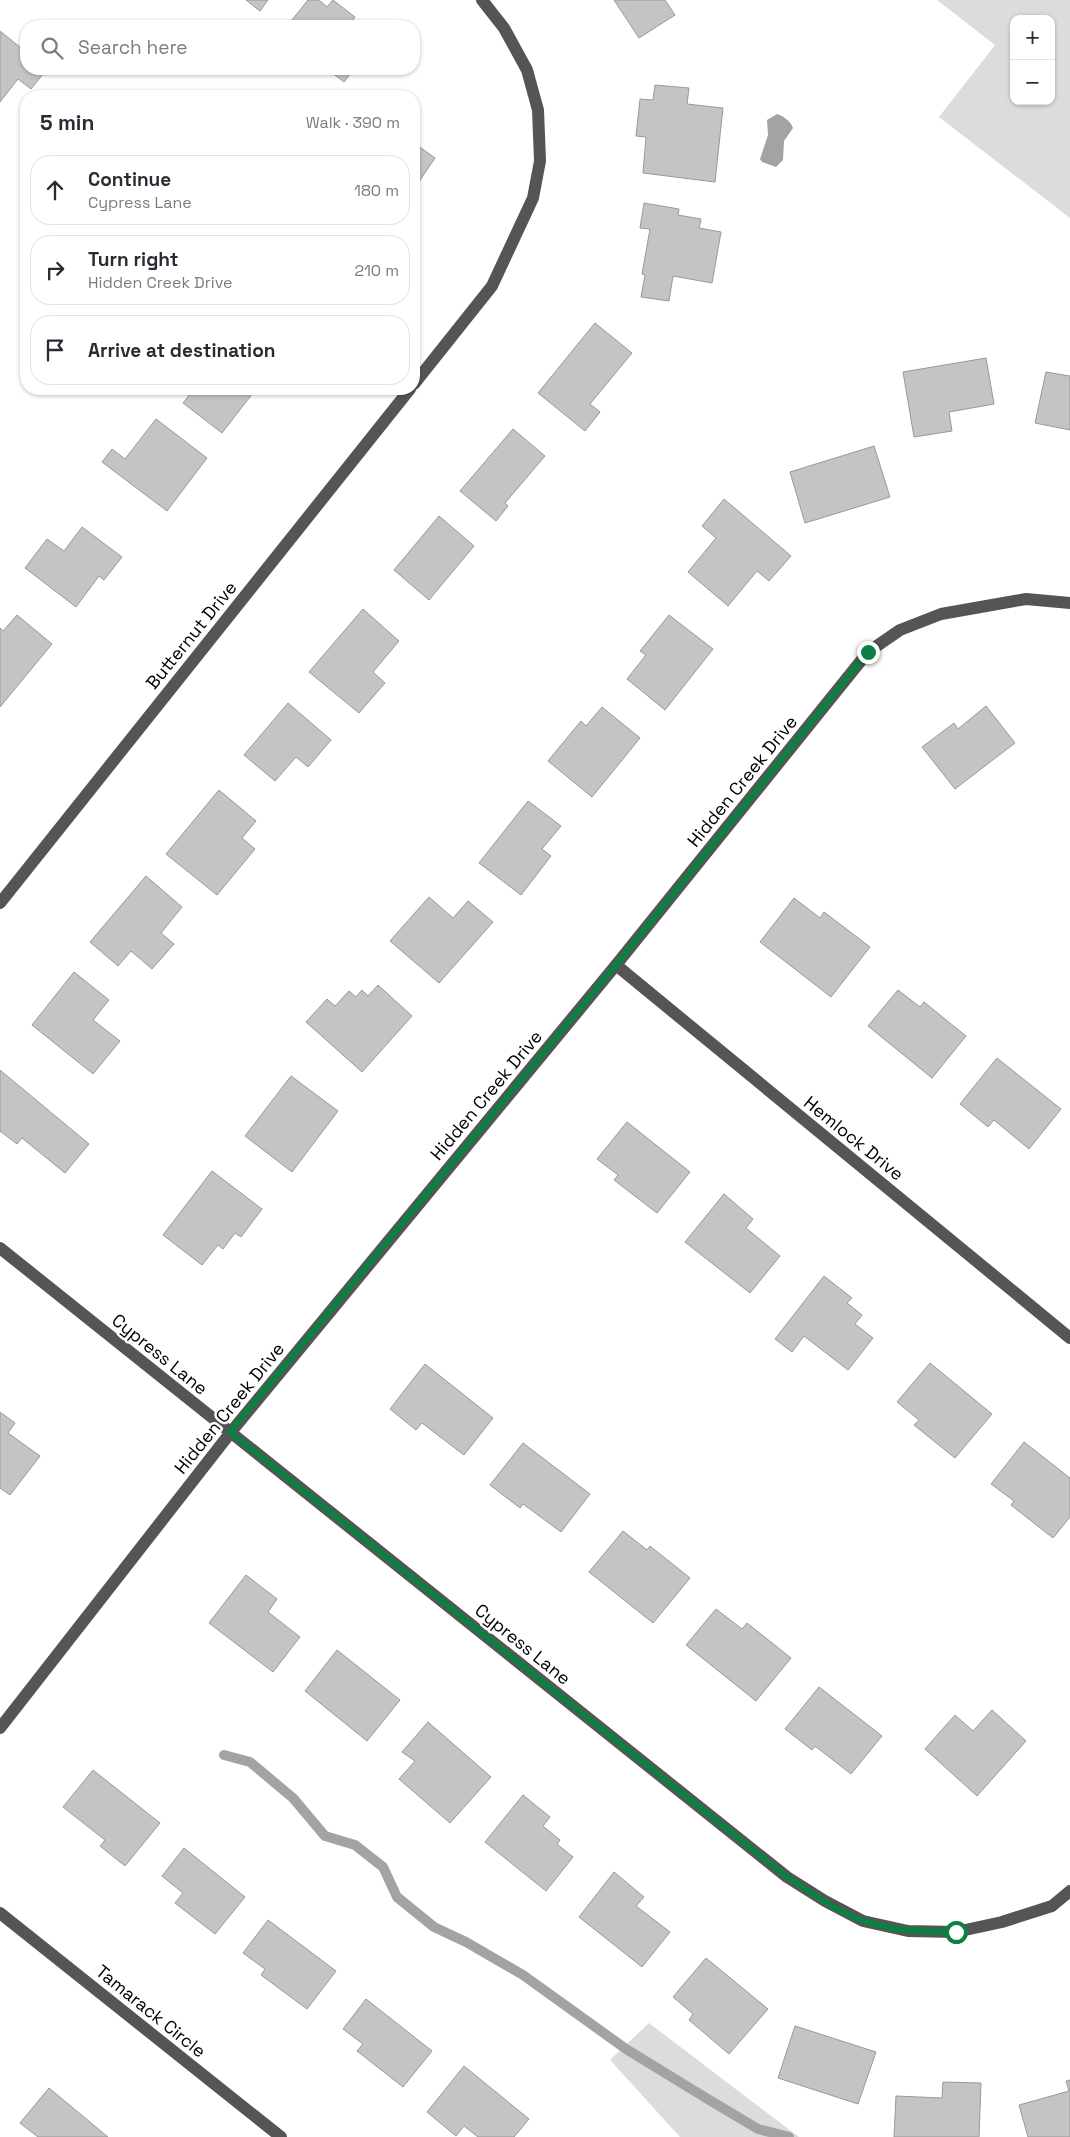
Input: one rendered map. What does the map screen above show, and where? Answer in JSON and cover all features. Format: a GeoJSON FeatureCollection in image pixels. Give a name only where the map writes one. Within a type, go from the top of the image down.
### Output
{"type":"FeatureCollection","features":[{"type":"Feature","properties":{"kind":"street"},"geometry":{"type":"LineString","coordinates":[[420,376],[492,286],[533,198],[540,161],[538,110],[527,70],[504,28],[482,0]]}},
{"type":"Feature","properties":{"kind":"street","name":"Butternut Drive"},"geometry":{"type":"LineString","coordinates":[[0,903],[405,395]]}},
{"type":"Feature","properties":{"kind":"street","name":"Hidden Creek Drive"},"geometry":{"type":"LineString","coordinates":[[0,1728],[230,1432],[616,965],[868,652],[900,630],[941,614],[1026,599],[1070,603]]}},
{"type":"Feature","properties":{"kind":"street","name":"Hemlock Drive"},"geometry":{"type":"LineString","coordinates":[[616,965],[1070,1338]]}},
{"type":"Feature","properties":{"kind":"street","name":"Cypress Lane"},"geometry":{"type":"LineString","coordinates":[[0,1248],[787,1877],[825,1901],[864,1921],[908,1931],[956,1932],[1002,1922],[1052,1906],[1070,1891]]}},
{"type":"Feature","properties":{"kind":"street","name":"Tamarack Circle"},"geometry":{"type":"LineString","coordinates":[[0,1913],[280,2137]]}},
{"type":"Feature","properties":{"kind":"shaded area"},"geometry":{"type":"Polygon","coordinates":[[[937,0],[1070,0],[1070,218],[939,117],[995,45],[937,0]]]}},
{"type":"Feature","properties":{"kind":"shaded area"},"geometry":{"type":"Polygon","coordinates":[[[777,114],[787,119],[793,128],[784,141],[783,160],[776,167],[762,162],[760,159],[768,135],[767,120],[777,114]]]}},
{"type":"Feature","properties":{"kind":"shaded area"},"geometry":{"type":"Polygon","coordinates":[[[649,2023],[799,2137],[680,2137],[610,2060],[649,2023]]]}},
{"type":"Feature","properties":{"kind":"building"},"geometry":{"type":"Polygon","coordinates":[[[246,0],[268,0],[260,11],[246,0]]]}},
{"type":"Feature","properties":{"kind":"building"},"geometry":{"type":"Polygon","coordinates":[[[308,0],[319,0],[327,7],[333,0],[355,17],[353,20],[292,20],[308,0]]]}},
{"type":"Feature","properties":{"kind":"building"},"geometry":{"type":"Polygon","coordinates":[[[614,0],[665,0],[675,15],[639,38],[614,0]]]}},
{"type":"Feature","properties":{"kind":"building"},"geometry":{"type":"Polygon","coordinates":[[[0,31],[20,47],[20,75],[42,75],[31,89],[18,79],[0,102],[0,31]]]}},
{"type":"Feature","properties":{"kind":"building"},"geometry":{"type":"Polygon","coordinates":[[[335,75],[349,75],[344,82],[335,75]]]}},
{"type":"Feature","properties":{"kind":"building"},"geometry":{"type":"Polygon","coordinates":[[[655,85],[689,88],[687,104],[723,108],[715,182],[643,173],[646,137],[636,136],[640,99],[653,100],[655,85]]]}},
{"type":"Feature","properties":{"kind":"building"},"geometry":{"type":"Polygon","coordinates":[[[420,147],[435,158],[420,180],[420,147]]]}},
{"type":"Feature","properties":{"kind":"building"},"geometry":{"type":"Polygon","coordinates":[[[644,203],[679,209],[678,215],[701,219],[699,228],[721,232],[712,283],[673,276],[669,301],[641,297],[645,275],[642,274],[650,229],[640,228],[644,203]]]}},
{"type":"Feature","properties":{"kind":"building"},"geometry":{"type":"Polygon","coordinates":[[[595,323],[632,353],[590,404],[600,412],[585,431],[538,393],[595,323]]]}},
{"type":"Feature","properties":{"kind":"building"},"geometry":{"type":"Polygon","coordinates":[[[986,358],[994,404],[949,412],[952,431],[914,437],[903,372],[986,358]]]}},
{"type":"Feature","properties":{"kind":"building"},"geometry":{"type":"Polygon","coordinates":[[[1046,372],[1070,376],[1070,430],[1035,423],[1046,372]]]}},
{"type":"Feature","properties":{"kind":"building"},"geometry":{"type":"Polygon","coordinates":[[[189,395],[251,395],[222,433],[183,403],[189,395]]]}},
{"type":"Feature","properties":{"kind":"building"},"geometry":{"type":"Polygon","coordinates":[[[156,419],[207,458],[167,511],[102,462],[112,449],[125,459],[156,419]]]}},
{"type":"Feature","properties":{"kind":"building"},"geometry":{"type":"Polygon","coordinates":[[[513,429],[545,456],[505,503],[508,506],[496,521],[460,491],[513,429]]]}},
{"type":"Feature","properties":{"kind":"building"},"geometry":{"type":"Polygon","coordinates":[[[874,446],[890,497],[805,523],[790,472],[874,446]]]}},
{"type":"Feature","properties":{"kind":"building"},"geometry":{"type":"Polygon","coordinates":[[[724,499],[791,556],[769,581],[757,571],[728,606],[688,572],[716,538],[702,526],[724,499]]]}},
{"type":"Feature","properties":{"kind":"building"},"geometry":{"type":"Polygon","coordinates":[[[439,516],[474,546],[429,600],[394,570],[439,516]]]}},
{"type":"Feature","properties":{"kind":"building"},"geometry":{"type":"Polygon","coordinates":[[[82,527],[122,557],[104,580],[99,576],[76,607],[25,568],[47,539],[64,551],[82,527]]]}},
{"type":"Feature","properties":{"kind":"building"},"geometry":{"type":"Polygon","coordinates":[[[363,609],[399,641],[373,672],[385,683],[359,713],[309,672],[363,609]]]}},
{"type":"Feature","properties":{"kind":"building"},"geometry":{"type":"Polygon","coordinates":[[[17,615],[52,644],[0,707],[0,628],[3,631],[17,615]]]}},
{"type":"Feature","properties":{"kind":"building"},"geometry":{"type":"Polygon","coordinates":[[[669,615],[713,649],[665,710],[627,679],[646,655],[640,651],[669,615]]]}},
{"type":"Feature","properties":{"kind":"building"},"geometry":{"type":"Polygon","coordinates":[[[288,703],[331,740],[308,767],[296,757],[275,781],[244,755],[288,703]]]}},
{"type":"Feature","properties":{"kind":"building"},"geometry":{"type":"Polygon","coordinates":[[[986,706],[1015,743],[955,789],[922,747],[954,723],[958,729],[986,706]]]}},
{"type":"Feature","properties":{"kind":"building"},"geometry":{"type":"Polygon","coordinates":[[[602,707],[640,738],[592,797],[548,761],[581,721],[586,726],[602,707]]]}},
{"type":"Feature","properties":{"kind":"building"},"geometry":{"type":"Polygon","coordinates":[[[219,790],[256,821],[242,838],[255,849],[217,895],[166,854],[219,790]]]}},
{"type":"Feature","properties":{"kind":"building"},"geometry":{"type":"Polygon","coordinates":[[[528,801],[561,826],[542,849],[551,856],[521,895],[479,863],[528,801]]]}},
{"type":"Feature","properties":{"kind":"building"},"geometry":{"type":"Polygon","coordinates":[[[146,876],[182,907],[161,933],[174,944],[152,969],[131,951],[118,966],[90,942],[146,876]]]}},
{"type":"Feature","properties":{"kind":"building"},"geometry":{"type":"Polygon","coordinates":[[[429,897],[453,918],[468,901],[493,922],[439,983],[390,941],[429,897]]]}},
{"type":"Feature","properties":{"kind":"building"},"geometry":{"type":"Polygon","coordinates":[[[794,898],[820,918],[824,912],[870,947],[831,997],[760,942],[794,898]]]}},
{"type":"Feature","properties":{"kind":"building"},"geometry":{"type":"Polygon","coordinates":[[[74,972],[109,1000],[93,1020],[120,1041],[93,1074],[32,1025],[74,972]]]}},
{"type":"Feature","properties":{"kind":"building"},"geometry":{"type":"Polygon","coordinates":[[[378,985],[412,1016],[362,1072],[306,1022],[327,999],[335,1006],[349,991],[356,997],[362,990],[368,996],[378,985]]]}},
{"type":"Feature","properties":{"kind":"building"},"geometry":{"type":"Polygon","coordinates":[[[898,990],[920,1007],[924,1002],[966,1036],[932,1078],[868,1026],[898,990]]]}},
{"type":"Feature","properties":{"kind":"building"},"geometry":{"type":"Polygon","coordinates":[[[997,1058],[1061,1109],[1029,1149],[994,1120],[988,1127],[960,1104],[997,1058]]]}},
{"type":"Feature","properties":{"kind":"building"},"geometry":{"type":"Polygon","coordinates":[[[0,1070],[89,1144],[65,1173],[22,1138],[17,1144],[0,1131],[0,1070]]]}},
{"type":"Feature","properties":{"kind":"building"},"geometry":{"type":"Polygon","coordinates":[[[291,1076],[338,1111],[292,1172],[245,1136],[291,1076]]]}},
{"type":"Feature","properties":{"kind":"building"},"geometry":{"type":"Polygon","coordinates":[[[627,1122],[690,1172],[657,1213],[614,1180],[618,1175],[597,1159],[627,1122]]]}},
{"type":"Feature","properties":{"kind":"building"},"geometry":{"type":"Polygon","coordinates":[[[212,1171],[262,1209],[241,1237],[235,1233],[223,1249],[218,1245],[202,1265],[163,1235],[212,1171]]]}},
{"type":"Feature","properties":{"kind":"building"},"geometry":{"type":"Polygon","coordinates":[[[724,1194],[753,1219],[746,1228],[780,1256],[750,1293],[685,1242],[724,1194]]]}},
{"type":"Feature","properties":{"kind":"building"},"geometry":{"type":"Polygon","coordinates":[[[824,1276],[852,1298],[847,1303],[862,1315],[855,1324],[873,1338],[848,1370],[804,1336],[792,1352],[775,1339],[824,1276]]]}},
{"type":"Feature","properties":{"kind":"building"},"geometry":{"type":"Polygon","coordinates":[[[930,1363],[992,1414],[955,1458],[914,1425],[919,1420],[897,1402],[930,1363]]]}},
{"type":"Feature","properties":{"kind":"building"},"geometry":{"type":"Polygon","coordinates":[[[425,1364],[493,1418],[464,1455],[422,1423],[416,1430],[390,1409],[425,1364]]]}},
{"type":"Feature","properties":{"kind":"building"},"geometry":{"type":"Polygon","coordinates":[[[0,1412],[15,1423],[8,1433],[40,1456],[10,1495],[0,1488],[0,1412]]]}},
{"type":"Feature","properties":{"kind":"building"},"geometry":{"type":"Polygon","coordinates":[[[1024,1442],[1070,1478],[1070,1517],[1053,1538],[1011,1505],[1014,1501],[991,1484],[1024,1442]]]}},
{"type":"Feature","properties":{"kind":"building"},"geometry":{"type":"Polygon","coordinates":[[[523,1443],[590,1494],[561,1532],[523,1504],[520,1508],[490,1485],[523,1443]]]}},
{"type":"Feature","properties":{"kind":"building"},"geometry":{"type":"Polygon","coordinates":[[[623,1531],[647,1550],[650,1546],[690,1578],[653,1623],[589,1572],[623,1531]]]}},
{"type":"Feature","properties":{"kind":"building"},"geometry":{"type":"Polygon","coordinates":[[[246,1575],[277,1599],[268,1612],[300,1637],[273,1672],[209,1623],[246,1575]]]}},
{"type":"Feature","properties":{"kind":"building"},"geometry":{"type":"Polygon","coordinates":[[[716,1609],[742,1629],[747,1623],[791,1658],[756,1701],[686,1645],[716,1609]]]}},
{"type":"Feature","properties":{"kind":"building"},"geometry":{"type":"Polygon","coordinates":[[[337,1650],[400,1700],[367,1741],[305,1691],[337,1650]]]}},
{"type":"Feature","properties":{"kind":"building"},"geometry":{"type":"Polygon","coordinates":[[[819,1687],[882,1736],[851,1774],[815,1746],[812,1750],[785,1729],[819,1687]]]}},
{"type":"Feature","properties":{"kind":"building"},"geometry":{"type":"Polygon","coordinates":[[[992,1710],[1026,1741],[977,1796],[925,1749],[955,1715],[973,1731],[992,1710]]]}},
{"type":"Feature","properties":{"kind":"building"},"geometry":{"type":"Polygon","coordinates":[[[428,1722],[491,1777],[450,1823],[399,1779],[415,1761],[402,1752],[428,1722]]]}},
{"type":"Feature","properties":{"kind":"building"},"geometry":{"type":"Polygon","coordinates":[[[93,1770],[160,1823],[125,1866],[100,1846],[105,1840],[63,1807],[93,1770]]]}},
{"type":"Feature","properties":{"kind":"building"},"geometry":{"type":"Polygon","coordinates":[[[523,1795],[550,1817],[543,1826],[560,1840],[557,1844],[573,1857],[546,1891],[485,1842],[523,1795]]]}},
{"type":"Feature","properties":{"kind":"building"},"geometry":{"type":"Polygon","coordinates":[[[184,1848],[245,1897],[215,1934],[175,1903],[183,1893],[162,1876],[184,1848]]]}},
{"type":"Feature","properties":{"kind":"building"},"geometry":{"type":"Polygon","coordinates":[[[614,1872],[644,1897],[636,1906],[670,1932],[642,1967],[579,1917],[614,1872]]]}},
{"type":"Feature","properties":{"kind":"building"},"geometry":{"type":"Polygon","coordinates":[[[268,1920],[336,1971],[307,2009],[261,1975],[265,1969],[243,1953],[268,1920]]]}},
{"type":"Feature","properties":{"kind":"building"},"geometry":{"type":"Polygon","coordinates":[[[706,1958],[768,2009],[729,2054],[689,2020],[693,2014],[673,1997],[706,1958]]]}},
{"type":"Feature","properties":{"kind":"building"},"geometry":{"type":"Polygon","coordinates":[[[366,1999],[432,2051],[403,2087],[357,2051],[363,2044],[343,2029],[366,1999]]]}},
{"type":"Feature","properties":{"kind":"building"},"geometry":{"type":"Polygon","coordinates":[[[795,2026],[876,2052],[858,2104],[778,2078],[795,2026]]]}},
{"type":"Feature","properties":{"kind":"building"},"geometry":{"type":"Polygon","coordinates":[[[464,2066],[529,2119],[514,2137],[478,2137],[464,2126],[456,2136],[427,2112],[464,2066]]]}},
{"type":"Feature","properties":{"kind":"building"},"geometry":{"type":"Polygon","coordinates":[[[1070,2080],[1070,2137],[1028,2137],[1019,2105],[1069,2091],[1066,2081],[1070,2080]]]}},
{"type":"Feature","properties":{"kind":"building"},"geometry":{"type":"Polygon","coordinates":[[[943,2082],[981,2083],[979,2137],[894,2137],[896,2096],[942,2098],[943,2082]]]}},
{"type":"Feature","properties":{"kind":"building"},"geometry":{"type":"Polygon","coordinates":[[[49,2088],[108,2137],[38,2137],[20,2123],[49,2088]]]}},
{"type":"Feature","properties":{"kind":"waterway"},"geometry":{"type":"LineString","coordinates":[[224,1755],[250,1762],[293,1798],[325,1836],[355,1845],[383,1867],[397,1897],[434,1927],[466,1942],[523,1975],[626,2049],[758,2129],[789,2137]]}},
{"type":"Feature","properties":{"kind":"route"},"geometry":{"type":"LineString","coordinates":[[868,652],[616,965],[230,1432],[787,1877],[825,1901],[864,1921],[908,1931],[956,1932]]}}]}
